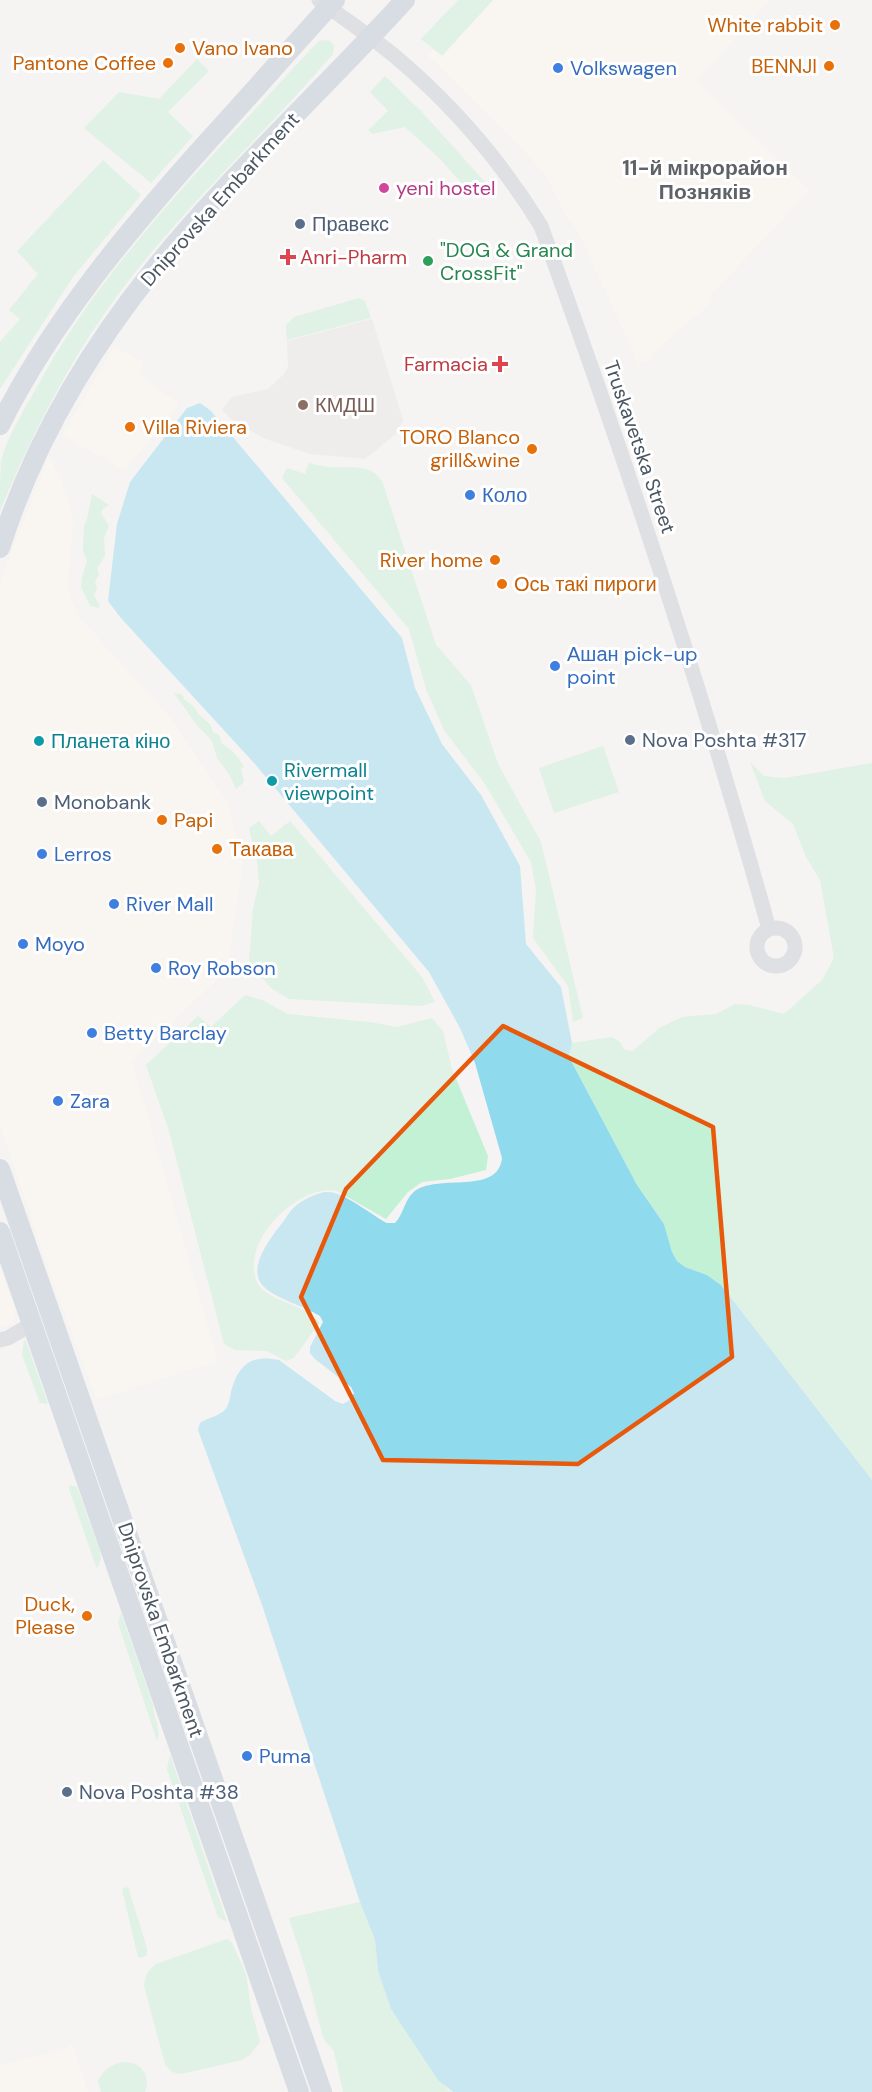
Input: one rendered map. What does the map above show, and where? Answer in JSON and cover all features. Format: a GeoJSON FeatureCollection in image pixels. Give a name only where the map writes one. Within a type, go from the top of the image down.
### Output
{"type":"FeatureCollection","features":[{"type":"Feature","properties":{"kind":"main road","name":"Dniprovska Embarkment"},"geometry":{"type":"LineString","coordinates":[[0,548],[46,435],[86,365],[125,307],[194,223],[405,0]]}},
{"type":"Feature","properties":{"kind":"main road"},"geometry":{"type":"LineString","coordinates":[[0,425],[46,347],[96,274],[158,197],[328,2]]}},
{"type":"Feature","properties":{"kind":"main road","name":"Dniprovska Embarkment"},"geometry":{"type":"LineString","coordinates":[[0,1168],[322,2092]]}},
{"type":"Feature","properties":{"kind":"main road","name":"Dniprovska Embarkment"},"geometry":{"type":"LineString","coordinates":[[0,1232],[299,2092]]}},
{"type":"Feature","properties":{"kind":"street","name":"Truskavetska Street"},"geometry":{"type":"LineString","coordinates":[[328,2],[396,58],[448,106],[485,145],[511,179],[541,226],[671,604],[743,836],[769,929]]}},
{"type":"Feature","properties":{"kind":"street"},"geometry":{"type":"LineString","coordinates":[[0,1340],[32,1324]]}},
{"type":"Feature","properties":{"kind":"highlighted area"},"geometry":{"type":"Polygon","coordinates":[[[503,1026],[713,1127],[732,1357],[578,1464],[383,1460],[301,1297],[346,1189],[503,1026]]]}},
{"type":"Feature","properties":{"kind":"shaded area"},"geometry":{"type":"Polygon","coordinates":[[[477,0],[771,0],[697,80],[809,191],[712,294],[711,303],[652,354],[652,359],[638,363],[578,231],[567,218],[545,175],[518,144],[427,55],[477,0]]]}},
{"type":"Feature","properties":{"kind":"shaded area"},"geometry":{"type":"Polygon","coordinates":[[[372,319],[403,420],[397,433],[365,459],[310,454],[263,438],[231,419],[222,410],[232,397],[268,389],[284,374],[288,367],[287,341],[372,319]]]}},
{"type":"Feature","properties":{"kind":"shaded area"},"geometry":{"type":"Polygon","coordinates":[[[114,346],[143,363],[138,374],[180,404],[125,470],[62,436],[114,346]]]}},
{"type":"Feature","properties":{"kind":"shaded area"},"geometry":{"type":"Polygon","coordinates":[[[49,456],[61,480],[72,514],[68,584],[71,599],[81,619],[170,717],[228,803],[243,862],[227,970],[132,1061],[218,1361],[97,1400],[52,1280],[0,1124],[0,588],[6,566],[49,456]]]}},
{"type":"Feature","properties":{"kind":"shaded area"},"geometry":{"type":"Polygon","coordinates":[[[0,1267],[16,1312],[9,1325],[0,1328],[0,1267]]]}},
{"type":"Feature","properties":{"kind":"shaded area"},"geometry":{"type":"Polygon","coordinates":[[[72,2044],[88,2092],[0,2092],[0,2065],[60,2051],[72,2044]]]}},
{"type":"Feature","properties":{"kind":"green space"},"geometry":{"type":"Polygon","coordinates":[[[458,0],[493,0],[442,56],[421,39],[458,0]]]}},
{"type":"Feature","properties":{"kind":"green space"},"geometry":{"type":"Polygon","coordinates":[[[325,40],[334,45],[333,54],[176,224],[107,310],[72,365],[40,422],[0,511],[1,461],[8,442],[65,340],[95,295],[128,252],[200,169],[311,49],[319,41],[325,40]]]}},
{"type":"Feature","properties":{"kind":"green space"},"geometry":{"type":"Polygon","coordinates":[[[197,59],[209,71],[168,112],[193,136],[151,183],[84,128],[119,92],[159,99],[197,59]]]}},
{"type":"Feature","properties":{"kind":"green space"},"geometry":{"type":"Polygon","coordinates":[[[385,76],[422,112],[485,182],[467,189],[440,159],[405,127],[372,134],[368,130],[388,111],[370,92],[385,76]]]}},
{"type":"Feature","properties":{"kind":"green space"},"geometry":{"type":"Polygon","coordinates":[[[103,160],[141,195],[73,277],[0,389],[0,342],[20,319],[9,310],[38,274],[17,251],[103,160]]]}},
{"type":"Feature","properties":{"kind":"green space"},"geometry":{"type":"Polygon","coordinates":[[[359,298],[365,301],[371,318],[287,340],[286,325],[294,317],[359,298]]]}},
{"type":"Feature","properties":{"kind":"green space"},"geometry":{"type":"Polygon","coordinates":[[[309,463],[328,467],[364,469],[377,475],[382,481],[436,645],[471,685],[498,764],[541,842],[583,1018],[573,1022],[568,986],[533,938],[536,890],[531,862],[485,784],[444,730],[426,689],[409,629],[282,478],[287,468],[305,474],[309,463]]]}},
{"type":"Feature","properties":{"kind":"green space"},"geometry":{"type":"Polygon","coordinates":[[[92,494],[109,505],[101,513],[109,526],[104,537],[105,556],[97,568],[99,574],[95,582],[97,587],[94,596],[100,605],[98,608],[90,606],[81,587],[87,561],[83,551],[84,526],[92,494]]]}},
{"type":"Feature","properties":{"kind":"green space"},"geometry":{"type":"Polygon","coordinates":[[[174,693],[182,694],[198,714],[210,724],[213,732],[219,735],[222,744],[238,757],[244,767],[241,768],[244,782],[236,789],[229,774],[217,758],[212,741],[196,724],[174,693]]]}},
{"type":"Feature","properties":{"kind":"green space"},"geometry":{"type":"Polygon","coordinates":[[[603,746],[619,792],[554,813],[539,768],[603,746]]]}},
{"type":"Feature","properties":{"kind":"green space"},"geometry":{"type":"Polygon","coordinates":[[[750,762],[764,776],[785,778],[872,763],[872,1480],[721,1285],[707,1275],[685,1267],[677,1261],[664,1224],[637,1185],[569,1057],[572,1043],[612,1037],[620,1042],[625,1050],[633,1051],[659,1028],[682,1017],[716,1014],[735,1004],[749,1005],[784,1014],[822,980],[834,958],[820,880],[806,857],[793,824],[765,801],[750,762]]]}},
{"type":"Feature","properties":{"kind":"green space"},"geometry":{"type":"Polygon","coordinates":[[[259,821],[271,836],[290,821],[422,977],[435,1002],[421,1006],[289,999],[271,988],[249,961],[253,909],[259,883],[257,861],[249,828],[259,821]]]}},
{"type":"Feature","properties":{"kind":"green space"},"geometry":{"type":"Polygon","coordinates":[[[245,995],[262,1000],[288,1014],[397,1027],[432,1018],[443,1031],[452,1069],[488,1156],[486,1170],[450,1179],[422,1182],[408,1192],[386,1219],[337,1191],[322,1191],[289,1206],[275,1220],[263,1235],[256,1251],[254,1268],[258,1284],[270,1295],[305,1311],[319,1323],[294,1358],[286,1361],[267,1351],[235,1350],[224,1344],[169,1131],[146,1065],[198,1016],[211,1027],[245,995]]]}},
{"type":"Feature","properties":{"kind":"green space"},"geometry":{"type":"Polygon","coordinates":[[[24,1340],[48,1404],[40,1403],[22,1355],[24,1340]]]}},
{"type":"Feature","properties":{"kind":"green space"},"geometry":{"type":"Polygon","coordinates":[[[70,1485],[77,1487],[100,1551],[101,1559],[97,1569],[69,1489],[70,1485]]]}},
{"type":"Feature","properties":{"kind":"green space"},"geometry":{"type":"Polygon","coordinates":[[[121,1613],[153,1705],[158,1732],[157,1741],[118,1623],[121,1613]]]}},
{"type":"Feature","properties":{"kind":"green space"},"geometry":{"type":"Polygon","coordinates":[[[170,1755],[227,1922],[218,1917],[167,1769],[170,1755]]]}},
{"type":"Feature","properties":{"kind":"green space"},"geometry":{"type":"Polygon","coordinates":[[[128,1887],[147,1948],[147,1955],[142,1958],[138,1957],[122,1889],[128,1887]]]}},
{"type":"Feature","properties":{"kind":"green space"},"geometry":{"type":"Polygon","coordinates":[[[360,1902],[375,1940],[378,1971],[391,2009],[448,2090],[453,2092],[343,2092],[334,2051],[325,2041],[321,2030],[307,1974],[289,1918],[360,1902]]]}},
{"type":"Feature","properties":{"kind":"green space"},"geometry":{"type":"Polygon","coordinates":[[[227,1939],[232,1943],[246,1974],[251,2008],[260,2042],[250,2055],[242,2060],[181,2074],[174,2072],[165,2064],[144,1986],[146,1976],[156,1964],[227,1939]]]}},
{"type":"Feature","properties":{"kind":"green space"},"geometry":{"type":"Polygon","coordinates":[[[122,2062],[129,2062],[143,2070],[147,2080],[145,2092],[101,2092],[98,2081],[105,2071],[122,2062]]]}},
{"type":"Feature","properties":{"kind":"water"},"geometry":{"type":"Polygon","coordinates":[[[200,403],[211,411],[402,638],[415,688],[442,744],[481,795],[520,866],[526,944],[561,987],[572,1043],[569,1057],[637,1185],[664,1224],[677,1261],[685,1267],[707,1275],[721,1285],[872,1480],[872,2092],[453,2092],[438,2080],[391,2009],[378,1971],[375,1940],[360,1902],[262,1605],[198,1430],[200,1423],[225,1410],[238,1375],[242,1368],[253,1360],[279,1360],[335,1401],[343,1404],[350,1400],[354,1393],[351,1387],[310,1353],[310,1347],[323,1322],[320,1316],[275,1295],[263,1286],[259,1279],[257,1270],[263,1253],[273,1235],[296,1206],[316,1194],[334,1193],[349,1199],[387,1223],[395,1223],[413,1192],[429,1185],[481,1180],[491,1176],[498,1169],[502,1158],[475,1063],[460,1028],[429,972],[255,764],[120,617],[108,601],[117,524],[130,482],[187,408],[200,403]]]}},
{"type":"Feature","properties":{"kind":"place","name":"White rabbit"},"geometry":{"type":"Point","coordinates":[835,25]}},
{"type":"Feature","properties":{"kind":"place","name":"Vano Ivano"},"geometry":{"type":"Point","coordinates":[180,48]}},
{"type":"Feature","properties":{"kind":"place","name":"Pantone Coffee"},"geometry":{"type":"Point","coordinates":[168,63]}},
{"type":"Feature","properties":{"kind":"place","name":"BENNJI"},"geometry":{"type":"Point","coordinates":[829,66]}},
{"type":"Feature","properties":{"kind":"place","name":"Volkswagen"},"geometry":{"type":"Point","coordinates":[558,68]}},
{"type":"Feature","properties":{"kind":"place","name":"yeni hostel"},"geometry":{"type":"Point","coordinates":[384,188]}},
{"type":"Feature","properties":{"kind":"place","name":"Правекс"},"geometry":{"type":"Point","coordinates":[300,224]}},
{"type":"Feature","properties":{"kind":"place","name":"Anri-Pharm"},"geometry":{"type":"Point","coordinates":[288,257]}},
{"type":"Feature","properties":{"kind":"place","name":"\"DOG & Grand CrossFit\""},"geometry":{"type":"Point","coordinates":[428,261]}},
{"type":"Feature","properties":{"kind":"place","name":"Farmacia"},"geometry":{"type":"Point","coordinates":[500,364]}},
{"type":"Feature","properties":{"kind":"place","name":"КМДШ"},"geometry":{"type":"Point","coordinates":[303,405]}},
{"type":"Feature","properties":{"kind":"place","name":"Villa Riviera"},"geometry":{"type":"Point","coordinates":[130,427]}},
{"type":"Feature","properties":{"kind":"place","name":"TORO Blanco grill&wine"},"geometry":{"type":"Point","coordinates":[532,449]}},
{"type":"Feature","properties":{"kind":"place","name":"Коло"},"geometry":{"type":"Point","coordinates":[470,495]}},
{"type":"Feature","properties":{"kind":"place","name":"River home"},"geometry":{"type":"Point","coordinates":[495,560]}},
{"type":"Feature","properties":{"kind":"place","name":"Ось такі пироги"},"geometry":{"type":"Point","coordinates":[502,584]}},
{"type":"Feature","properties":{"kind":"place","name":"Ашан pick-up point"},"geometry":{"type":"Point","coordinates":[555,666]}},
{"type":"Feature","properties":{"kind":"place","name":"Nova Poshta #317"},"geometry":{"type":"Point","coordinates":[630,740]}},
{"type":"Feature","properties":{"kind":"place","name":"Планета кіно"},"geometry":{"type":"Point","coordinates":[39,741]}},
{"type":"Feature","properties":{"kind":"place","name":"Rivermall viewpoint"},"geometry":{"type":"Point","coordinates":[272,781]}},
{"type":"Feature","properties":{"kind":"place","name":"Monobank"},"geometry":{"type":"Point","coordinates":[42,802]}},
{"type":"Feature","properties":{"kind":"place","name":"Papi"},"geometry":{"type":"Point","coordinates":[162,820]}},
{"type":"Feature","properties":{"kind":"place","name":"Такава"},"geometry":{"type":"Point","coordinates":[217,849]}},
{"type":"Feature","properties":{"kind":"place","name":"Lerros"},"geometry":{"type":"Point","coordinates":[42,854]}},
{"type":"Feature","properties":{"kind":"place","name":"River Mall"},"geometry":{"type":"Point","coordinates":[114,904]}},
{"type":"Feature","properties":{"kind":"place","name":"Moyo"},"geometry":{"type":"Point","coordinates":[23,944]}},
{"type":"Feature","properties":{"kind":"place","name":"Roy Robson"},"geometry":{"type":"Point","coordinates":[156,968]}},
{"type":"Feature","properties":{"kind":"place","name":"Betty Barclay"},"geometry":{"type":"Point","coordinates":[92,1033]}},
{"type":"Feature","properties":{"kind":"place","name":"Zara"},"geometry":{"type":"Point","coordinates":[58,1101]}},
{"type":"Feature","properties":{"kind":"place","name":"Duck, Please"},"geometry":{"type":"Point","coordinates":[87,1616]}},
{"type":"Feature","properties":{"kind":"place","name":"Puma"},"geometry":{"type":"Point","coordinates":[247,1756]}},
{"type":"Feature","properties":{"kind":"place","name":"Nova Poshta #38"},"geometry":{"type":"Point","coordinates":[67,1792]}},
{"type":"Feature","properties":{"kind":"district","name":"11-й мікрорайон Позняків"},"geometry":{"type":"Point","coordinates":[705,180]}}]}
